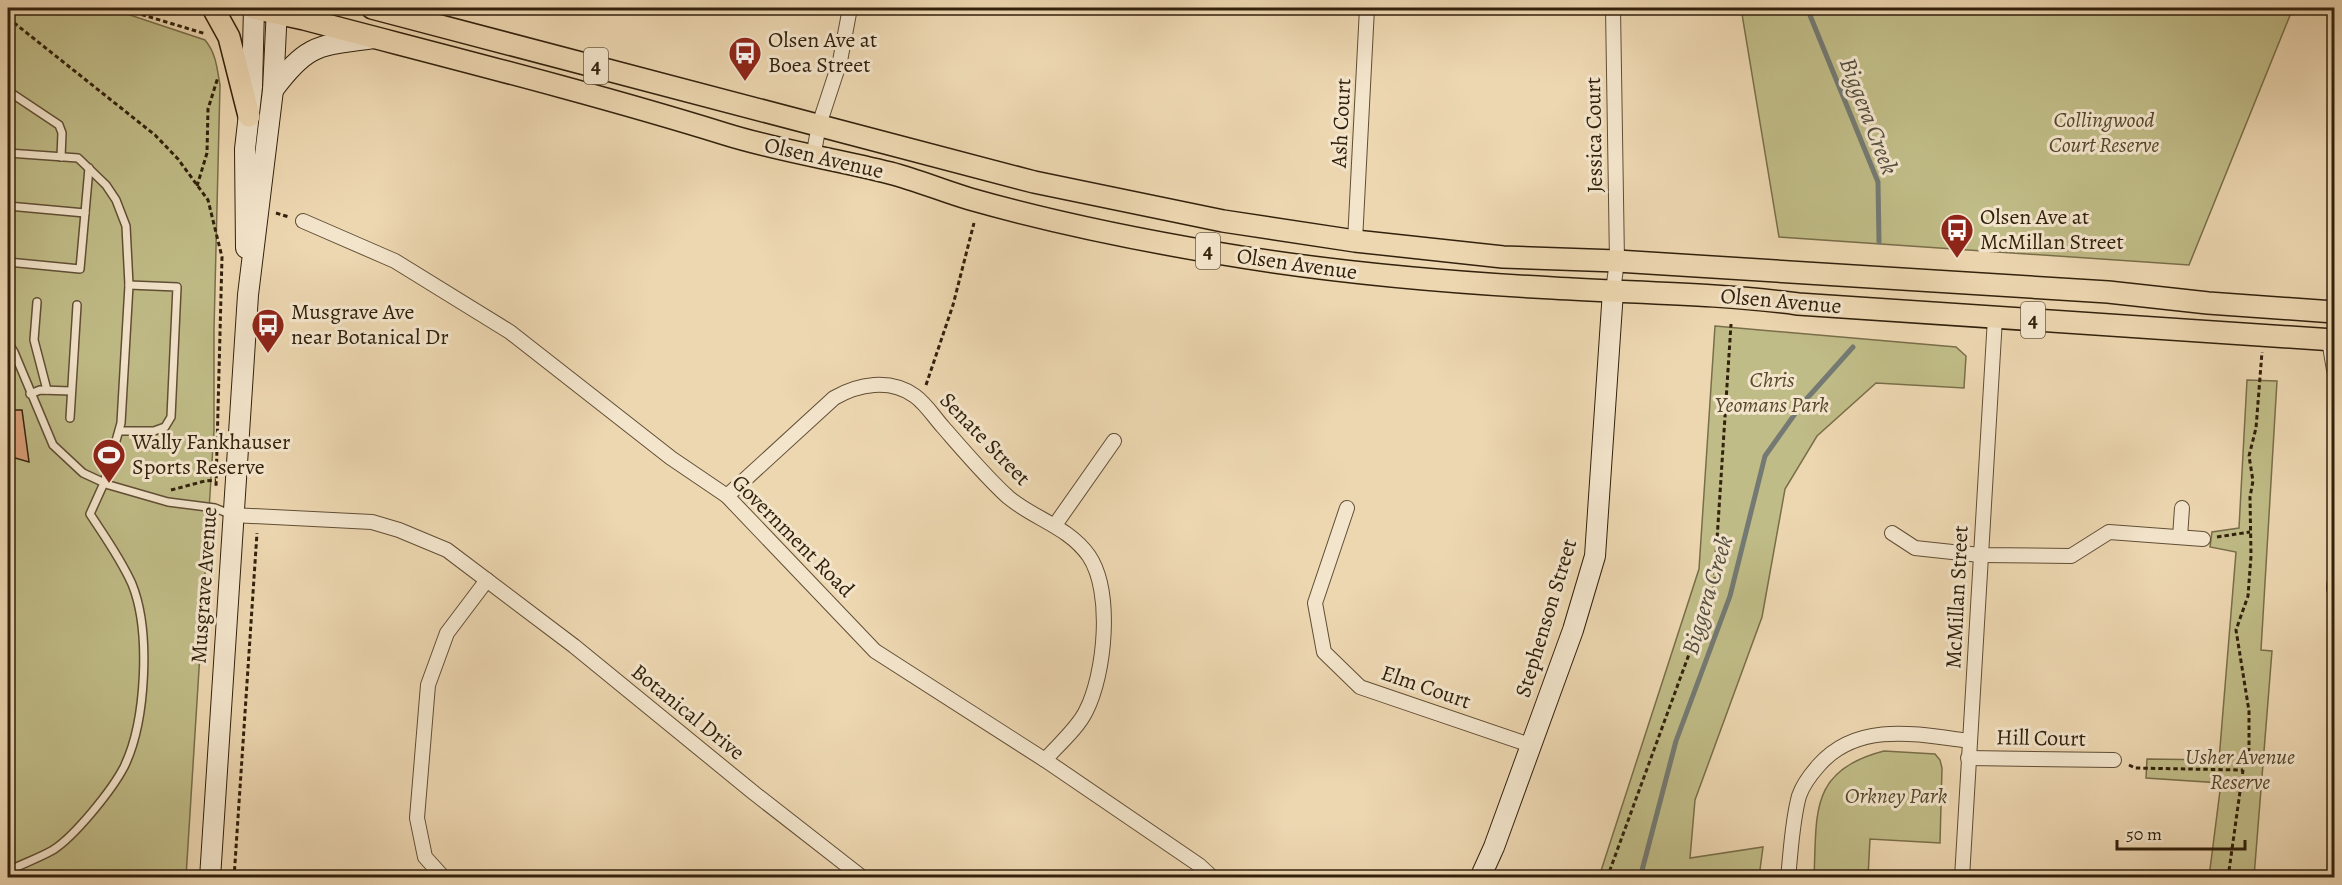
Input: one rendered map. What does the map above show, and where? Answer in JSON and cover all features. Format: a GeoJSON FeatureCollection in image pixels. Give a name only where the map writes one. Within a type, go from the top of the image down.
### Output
{"type":"FeatureCollection","features":[{"type":"Feature","properties":{"kind":"main road"},"geometry":{"type":"LineString","coordinates":[[213,8],[229,37],[249,116]]}},
{"type":"Feature","properties":{"kind":"main road","name":"Musgrave Avenue"},"geometry":{"type":"LineString","coordinates":[[248,296],[244,208],[245,149],[255,35],[254,8]]}},
{"type":"Feature","properties":{"kind":"main road","name":"Olsen Avenue"},"geometry":{"type":"LineString","coordinates":[[254,8],[277,10],[620,102],[813,157],[846,162],[914,179],[971,199],[1034,215],[1213,252],[1351,273],[1428,280],[1732,296],[1798,304],[2332,340]]}},
{"type":"Feature","properties":{"kind":"main road","name":"Olsen Avenue"},"geometry":{"type":"LineString","coordinates":[[372,8],[1034,183],[1223,221],[1355,240],[1503,257],[1617,261],[2108,292],[2208,303],[2334,312]]}},
{"type":"Feature","properties":{"kind":"main road","name":"Musgrave Avenue"},"geometry":{"type":"LineString","coordinates":[[210,878],[248,296],[273,90],[277,10]]}},
{"type":"Feature","properties":{"kind":"main road"},"geometry":{"type":"LineString","coordinates":[[273,90],[297,61],[310,50],[376,38]]}},
{"type":"Feature","properties":{"kind":"main road","name":"Stephenson Street"},"geometry":{"type":"LineString","coordinates":[[1480,878],[1494,847],[1572,630],[1595,556],[1613,291]]}},
{"type":"Feature","properties":{"kind":"street"},"geometry":{"type":"LineString","coordinates":[[813,157],[819,125],[840,61],[850,8]]}},
{"type":"Feature","properties":{"kind":"street","name":"Ash Court"},"geometry":{"type":"LineString","coordinates":[[1355,240],[1367,8]]}},
{"type":"Feature","properties":{"kind":"street","name":"Jessica Court"},"geometry":{"type":"LineString","coordinates":[[1612,8],[1617,261],[1613,291]]}},
{"type":"Feature","properties":{"kind":"street","name":"Government Road"},"geometry":{"type":"LineString","coordinates":[[303,221],[395,261],[510,332],[671,458],[728,496],[875,651],[1045,760],[1199,865],[1213,878]]}},
{"type":"Feature","properties":{"kind":"street","name":"McMillan Street"},"geometry":{"type":"LineString","coordinates":[[1962,878],[1995,318]]}},
{"type":"Feature","properties":{"kind":"street"},"geometry":{"type":"LineString","coordinates":[[2332,340],[2334,370]]}},
{"type":"Feature","properties":{"kind":"street","name":"Senate Street"},"geometry":{"type":"LineString","coordinates":[[728,496],[834,398],[844,392],[870,384],[885,385],[915,396],[1009,498],[1055,525],[1088,556],[1096,571],[1104,612],[1096,688],[1085,713],[1045,760]]}},
{"type":"Feature","properties":{"kind":"street"},"geometry":{"type":"LineString","coordinates":[[1055,525],[1114,441]]}},
{"type":"Feature","properties":{"kind":"street","name":"Elm Court"},"geometry":{"type":"LineString","coordinates":[[1347,508],[1315,603],[1324,652],[1360,687],[1530,745]]}},
{"type":"Feature","properties":{"kind":"street"},"geometry":{"type":"LineString","coordinates":[[2180,537],[2182,508]]}},
{"type":"Feature","properties":{"kind":"street","name":"Botanical Drive"},"geometry":{"type":"LineString","coordinates":[[232,515],[372,522],[399,530],[447,550],[574,646],[754,793],[863,878]]}},
{"type":"Feature","properties":{"kind":"street"},"geometry":{"type":"LineString","coordinates":[[1892,533],[1915,548],[1980,555],[2071,556],[2109,532],[2203,539]]}},
{"type":"Feature","properties":{"kind":"street"},"geometry":{"type":"LineString","coordinates":[[444,878],[425,856],[417,818],[429,685],[447,633],[487,580]]}},
{"type":"Feature","properties":{"kind":"street"},"geometry":{"type":"LineString","coordinates":[[1788,878],[1794,818],[1800,793],[1810,775],[1827,756],[1871,734],[1908,732],[1969,741]]}},
{"type":"Feature","properties":{"kind":"street","name":"Hill Court"},"geometry":{"type":"LineString","coordinates":[[1968,758],[2114,760]]}},
{"type":"Feature","properties":{"kind":"lane"},"geometry":{"type":"LineString","coordinates":[[8,91],[59,125],[62,133],[61,157]]}},
{"type":"Feature","properties":{"kind":"lane"},"geometry":{"type":"LineString","coordinates":[[8,153],[78,158],[106,185],[116,200],[126,226],[129,285],[120,430],[104,483],[90,514],[114,548],[133,586],[141,623],[143,665],[141,713],[124,767],[93,812],[54,849],[8,871]]}},
{"type":"Feature","properties":{"kind":"lane"},"geometry":{"type":"LineString","coordinates":[[8,262],[80,269],[89,168]]}},
{"type":"Feature","properties":{"kind":"lane"},"geometry":{"type":"LineString","coordinates":[[8,206],[85,213]]}},
{"type":"Feature","properties":{"kind":"lane"},"geometry":{"type":"LineString","coordinates":[[120,430],[154,431],[165,427],[171,417],[177,287],[129,285]]}},
{"type":"Feature","properties":{"kind":"lane"},"geometry":{"type":"LineString","coordinates":[[37,302],[34,340],[47,390]]}},
{"type":"Feature","properties":{"kind":"lane"},"geometry":{"type":"LineString","coordinates":[[70,418],[77,305]]}},
{"type":"Feature","properties":{"kind":"lane"},"geometry":{"type":"LineString","coordinates":[[8,342],[53,446],[83,473],[104,483],[168,502],[215,508],[232,515]]}},
{"type":"Feature","properties":{"kind":"lane"},"geometry":{"type":"LineString","coordinates":[[30,393],[40,390],[71,391]]}},
{"type":"Feature","properties":{"kind":"path"},"geometry":{"type":"LineString","coordinates":[[120,8],[196,30],[212,37]]}},
{"type":"Feature","properties":{"kind":"path"},"geometry":{"type":"LineString","coordinates":[[197,186],[207,153],[208,108],[219,71]]}},
{"type":"Feature","properties":{"kind":"path"},"geometry":{"type":"LineString","coordinates":[[915,396],[926,385],[953,305],[974,223]]}},
{"type":"Feature","properties":{"kind":"path"},"geometry":{"type":"LineString","coordinates":[[1607,878],[1714,586],[1731,324]]}},
{"type":"Feature","properties":{"kind":"path"},"geometry":{"type":"LineString","coordinates":[[2228,878],[2248,749],[2249,711],[2236,630],[2248,596],[2250,497],[2253,481],[2249,456],[2256,428],[2261,383],[2262,334]]}},
{"type":"Feature","properties":{"kind":"path"},"geometry":{"type":"LineString","coordinates":[[168,491],[216,480]]}},
{"type":"Feature","properties":{"kind":"path"},"geometry":{"type":"LineString","coordinates":[[2203,539],[2250,532]]}},
{"type":"Feature","properties":{"kind":"path"},"geometry":{"type":"LineString","coordinates":[[234,878],[257,533]]}},
{"type":"Feature","properties":{"kind":"path"},"geometry":{"type":"LineString","coordinates":[[2114,760],[2135,768],[2243,770]]}},
{"type":"Feature","properties":{"kind":"green space","name":"Wally Fankhauser Sports Reserve"},"geometry":{"type":"Polygon","coordinates":[[[8,8],[109,8],[205,40],[212,50],[217,67],[220,85],[214,430],[186,877],[8,877],[8,8]]]}},
{"type":"Feature","properties":{"kind":"green space","name":"Collingwood Court Reserve"},"geometry":{"type":"Polygon","coordinates":[[[1741,8],[2293,8],[2189,265],[1779,237],[1741,8]]]}},
{"type":"Feature","properties":{"kind":"green space","name":"Chris Yeomans Park"},"geometry":{"type":"Polygon","coordinates":[[[1715,326],[1956,347],[1966,356],[1964,388],[1876,383],[1817,436],[1785,489],[1762,617],[1695,800],[1690,858],[1763,847],[1759,877],[1599,877],[1699,569],[1715,326]]]}},
{"type":"Feature","properties":{"kind":"green space","name":"Usher Avenue Reserve"},"geometry":{"type":"Polygon","coordinates":[[[2247,380],[2277,381],[2261,650],[2272,651],[2254,877],[2209,877],[2221,783],[2146,778],[2147,759],[2219,760],[2236,552],[2210,547],[2212,532],[2239,528],[2247,380]]]}},
{"type":"Feature","properties":{"kind":"green space","name":"Orkney Park"},"geometry":{"type":"Polygon","coordinates":[[[1884,751],[1935,754],[1940,760],[1942,768],[1940,843],[1870,839],[1868,877],[1814,877],[1818,814],[1822,797],[1830,782],[1842,770],[1860,759],[1884,751]]]}},
{"type":"Feature","properties":{"kind":"building"},"geometry":{"type":"Polygon","coordinates":[[[8,410],[22,410],[29,462],[8,456],[8,410]]]}},
{"type":"Feature","properties":{"kind":"waterway","name":"Biggera Creek"},"geometry":{"type":"LineString","coordinates":[[1807,8],[1878,182],[1879,242]]}},
{"type":"Feature","properties":{"kind":"waterway","name":"Biggera Creek"},"geometry":{"type":"LineString","coordinates":[[1640,878],[1676,741],[1730,596],[1765,456],[1802,404],[1853,347]]}},
{"type":"Feature","properties":{"kind":"place","name":"Olsen Ave at Boea Street"},"geometry":{"type":"Point","coordinates":[745,82]}},
{"type":"Feature","properties":{"kind":"place","name":"Olsen Ave at McMillan Street"},"geometry":{"type":"Point","coordinates":[1957,259]}},
{"type":"Feature","properties":{"kind":"place","name":"Musgrave Ave near Botanical Dr"},"geometry":{"type":"Point","coordinates":[268,354]}},
{"type":"Feature","properties":{"kind":"place","name":"Wally Fankhauser Sports Reserve"},"geometry":{"type":"Point","coordinates":[109,484]}}]}
